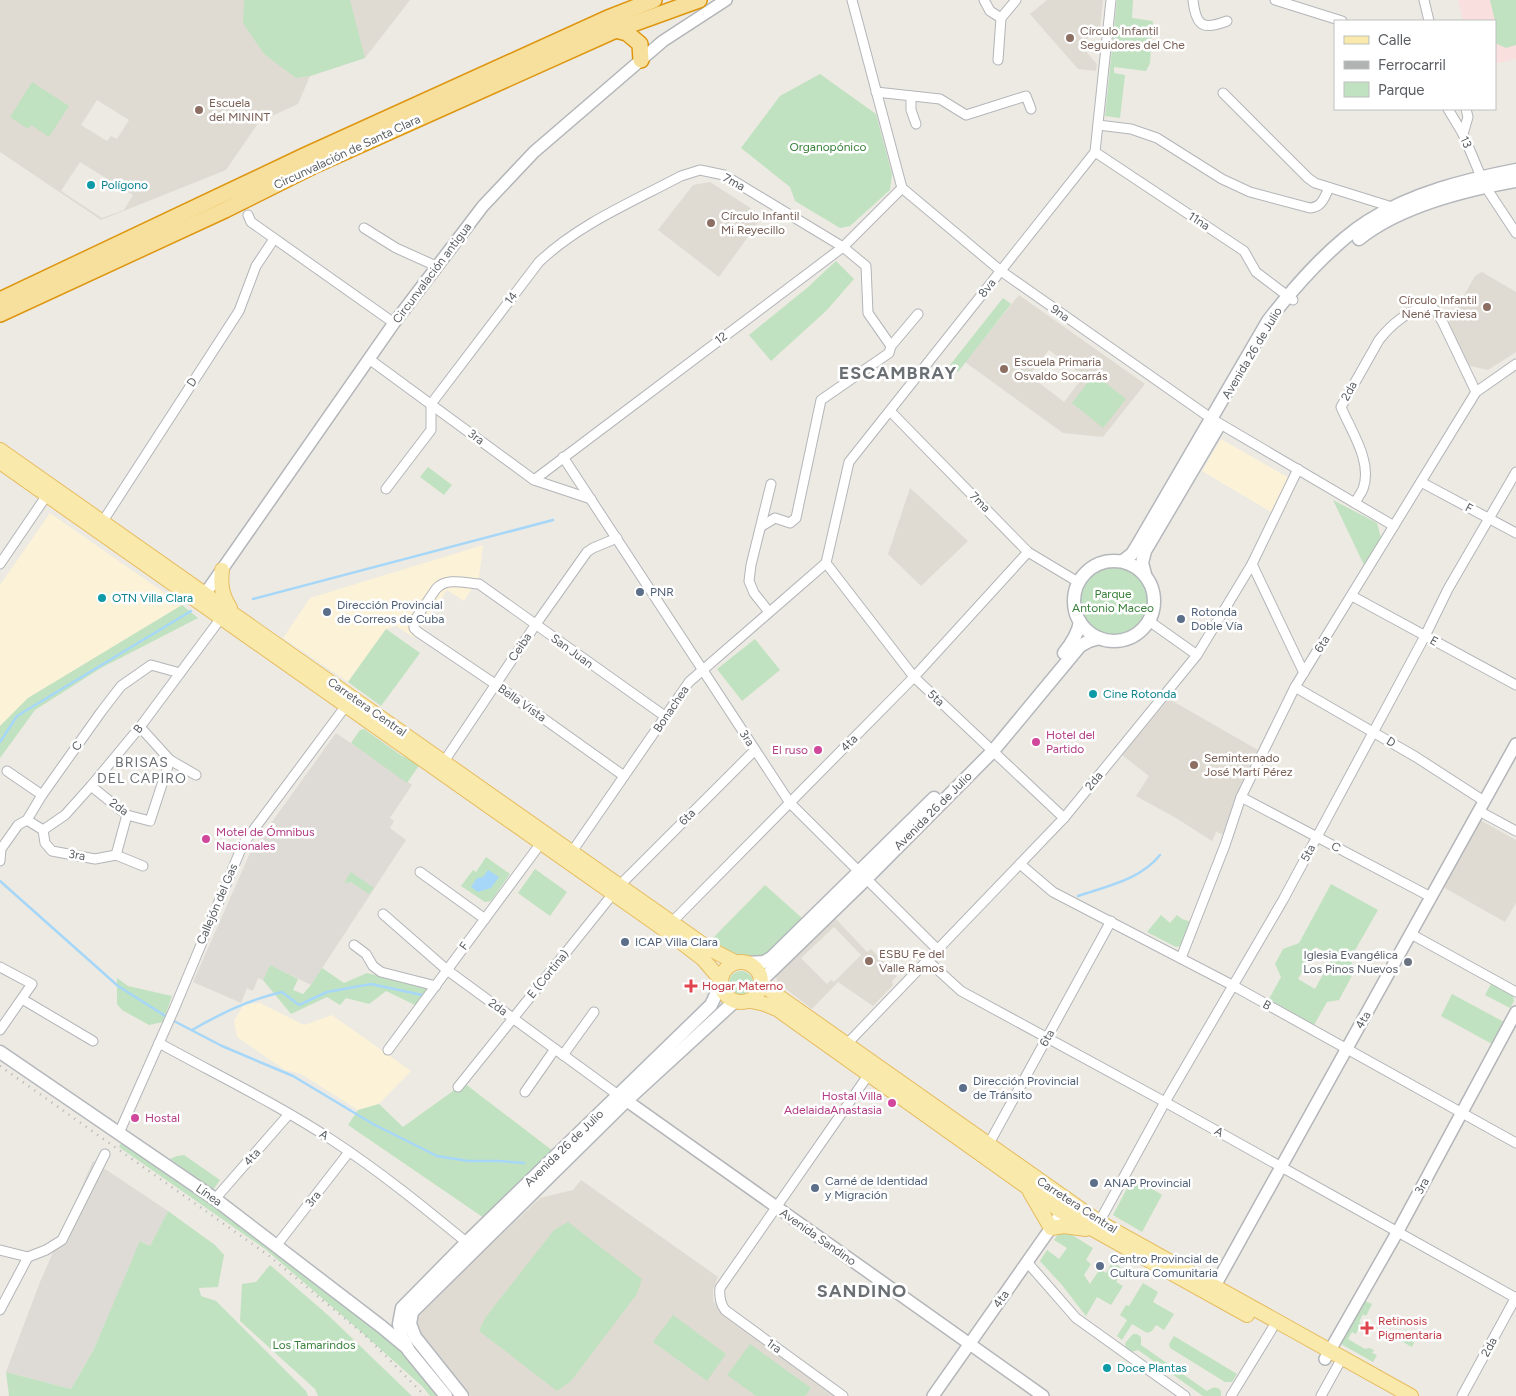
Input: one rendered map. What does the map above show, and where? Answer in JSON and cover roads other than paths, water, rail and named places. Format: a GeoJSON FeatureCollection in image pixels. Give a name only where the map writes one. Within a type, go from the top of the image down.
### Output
{"type":"FeatureCollection","features":[{"type":"Feature","properties":{"kind":"highway","name":"Circunvalación de Santa Clara"},"geometry":{"type":"LineString","coordinates":[[0,300],[304,156],[608,18],[654,0]]}},
{"type":"Feature","properties":{"kind":"highway","name":"Circunvalación de Santa Clara"},"geometry":{"type":"LineString","coordinates":[[0,314],[224,210],[315,165],[616,30],[699,0]]}},
{"type":"Feature","properties":{"kind":"highway"},"geometry":{"type":"LineString","coordinates":[[616,30],[627,33],[640,44],[641,60]]}},
{"type":"Feature","properties":{"kind":"main road","name":"Avenida 26 de Julio"},"geometry":{"type":"LineString","coordinates":[[1290,298],[1372,229],[1425,204],[1516,170]]}},
{"type":"Feature","properties":{"kind":"main road","name":"Avenida 26 de Julio"},"geometry":{"type":"LineString","coordinates":[[1123,561],[1132,554],[1275,326],[1290,298],[1332,250],[1367,222],[1392,207],[1432,190],[1483,182],[1516,181]]}},
{"type":"Feature","properties":{"kind":"main road","name":"Avenida 26 de Julio"},"geometry":{"type":"LineString","coordinates":[[1145,574],[1142,562],[1145,551],[1216,421]]}},
{"type":"Feature","properties":{"kind":"main road","name":"Carretera Central"},"geometry":{"type":"LineString","coordinates":[[0,450],[50,490],[668,926],[708,948],[741,962]]}},
{"type":"Feature","properties":{"kind":"main road","name":"Carretera Central"},"geometry":{"type":"LineString","coordinates":[[0,462],[103,521],[202,598]]}},
{"type":"Feature","properties":{"kind":"main road"},"geometry":{"type":"LineString","coordinates":[[1111,560],[1123,561],[1134,565],[1145,574],[1152,585],[1155,599],[1154,612],[1138,634],[1126,640],[1112,641],[1099,638],[1087,631],[1075,611],[1074,599],[1078,582],[1089,568],[1111,560]]}},
{"type":"Feature","properties":{"kind":"main road"},"geometry":{"type":"LineString","coordinates":[[222,570],[220,583],[227,615]]}},
{"type":"Feature","properties":{"kind":"main road","name":"Avenida 26 de Julio"},"geometry":{"type":"LineString","coordinates":[[990,748],[1067,649],[1078,631],[1080,622]]}},
{"type":"Feature","properties":{"kind":"main road","name":"Avenida 26 de Julio"},"geometry":{"type":"LineString","coordinates":[[761,983],[863,876],[990,748],[1080,646],[1099,638]]}},
{"type":"Feature","properties":{"kind":"main road","name":"Carretera Central"},"geometry":{"type":"LineString","coordinates":[[441,766],[541,843],[569,856]]}},
{"type":"Feature","properties":{"kind":"main road","name":"Avenida 26 de Julio"},"geometry":{"type":"LineString","coordinates":[[741,962],[764,962],[771,958],[863,876]]}},
{"type":"Feature","properties":{"kind":"main road","name":"Carretera Central"},"geometry":{"type":"LineString","coordinates":[[668,926],[703,959],[721,982]]}},
{"type":"Feature","properties":{"kind":"main road"},"geometry":{"type":"LineString","coordinates":[[741,962],[757,970],[761,983],[758,994],[751,1000],[734,1002],[725,995],[721,982],[724,970],[741,962]]}},
{"type":"Feature","properties":{"kind":"main road","name":"Avenida 26 de Julio"},"geometry":{"type":"LineString","coordinates":[[399,1319],[622,1098],[711,1005],[721,982]]}},
{"type":"Feature","properties":{"kind":"main road","name":"Carretera Central"},"geometry":{"type":"LineString","coordinates":[[761,983],[842,1048],[1066,1207]]}},
{"type":"Feature","properties":{"kind":"main road","name":"Carretera Central"},"geometry":{"type":"LineString","coordinates":[[751,1000],[777,1009],[842,1048],[869,1074],[933,1113]]}},
{"type":"Feature","properties":{"kind":"main road","name":"Avenida 26 de Julio"},"geometry":{"type":"LineString","coordinates":[[622,1098],[734,1002]]}},
{"type":"Feature","properties":{"kind":"main road","name":"Línea"},"geometry":{"type":"LineString","coordinates":[[0,1052],[215,1199],[366,1315],[399,1319],[410,1351],[446,1396]]}},
{"type":"Feature","properties":{"kind":"main road","name":"Carretera Central"},"geometry":{"type":"LineString","coordinates":[[986,1150],[1028,1187],[1334,1359],[1392,1396]]}},
{"type":"Feature","properties":{"kind":"main road"},"geometry":{"type":"LineString","coordinates":[[1028,1187],[1051,1228],[1097,1226]]}},
{"type":"Feature","properties":{"kind":"main road","name":"Carretera Central"},"geometry":{"type":"LineString","coordinates":[[1212,1291],[1272,1329],[1411,1396]]}},
{"type":"Feature","properties":{"kind":"main road"},"geometry":{"type":"LineString","coordinates":[[399,1319],[462,1396]]}},
{"type":"Feature","properties":{"kind":"street","name":"Circunvalación antigua"},"geometry":{"type":"LineString","coordinates":[[202,598],[369,358],[436,266],[483,206],[534,152],[663,41],[726,0]]}},
{"type":"Feature","properties":{"kind":"street"},"geometry":{"type":"LineString","coordinates":[[852,0],[902,188]]}},
{"type":"Feature","properties":{"kind":"street"},"geometry":{"type":"LineString","coordinates":[[984,0],[990,10],[1002,18]]}},
{"type":"Feature","properties":{"kind":"street"},"geometry":{"type":"LineString","coordinates":[[998,60],[1002,18],[1016,0]]}},
{"type":"Feature","properties":{"kind":"street"},"geometry":{"type":"LineString","coordinates":[[1095,152],[1111,0]]}},
{"type":"Feature","properties":{"kind":"street"},"geometry":{"type":"LineString","coordinates":[[1193,0],[1198,19],[1203,25],[1209,27],[1227,21]]}},
{"type":"Feature","properties":{"kind":"street"},"geometry":{"type":"LineString","coordinates":[[1275,0],[1339,20]]}},
{"type":"Feature","properties":{"kind":"street"},"geometry":{"type":"LineString","coordinates":[[1424,0],[1429,20]]}},
{"type":"Feature","properties":{"kind":"street"},"geometry":{"type":"LineString","coordinates":[[876,92],[940,100],[966,115],[1026,96],[1031,109]]}},
{"type":"Feature","properties":{"kind":"street"},"geometry":{"type":"LineString","coordinates":[[1223,94],[1315,183],[1392,207]]}},
{"type":"Feature","properties":{"kind":"street"},"geometry":{"type":"LineString","coordinates":[[911,96],[911,110],[916,124]]}},
{"type":"Feature","properties":{"kind":"street","name":"13"},"geometry":{"type":"LineString","coordinates":[[1449,110],[1463,134],[1483,182]]}},
{"type":"Feature","properties":{"kind":"street"},"geometry":{"type":"LineString","coordinates":[[1463,134],[1468,117],[1466,110]]}},
{"type":"Feature","properties":{"kind":"street"},"geometry":{"type":"LineString","coordinates":[[1098,125],[1131,129],[1157,138],[1222,179],[1250,192],[1301,206],[1316,208],[1322,202],[1329,188]]}},
{"type":"Feature","properties":{"kind":"street","name":"8va"},"geometry":{"type":"LineString","coordinates":[[826,563],[849,462],[1095,152]]}},
{"type":"Feature","properties":{"kind":"street","name":"11na"},"geometry":{"type":"LineString","coordinates":[[1095,152],[1244,251],[1256,272],[1290,298]]}},
{"type":"Feature","properties":{"kind":"street","name":"7ma"},"geometry":{"type":"LineString","coordinates":[[700,170],[724,175],[843,247],[866,266],[868,313],[891,346]]}},
{"type":"Feature","properties":{"kind":"street","name":"14"},"geometry":{"type":"LineString","coordinates":[[431,404],[538,262],[556,245],[576,232],[681,176],[700,170]]}},
{"type":"Feature","properties":{"kind":"street"},"geometry":{"type":"LineString","coordinates":[[1483,182],[1516,233]]}},
{"type":"Feature","properties":{"kind":"street","name":"12"},"geometry":{"type":"LineString","coordinates":[[534,480],[843,247],[902,188]]}},
{"type":"Feature","properties":{"kind":"street","name":"9na"},"geometry":{"type":"LineString","coordinates":[[902,188],[1001,270],[1216,421],[1394,526]]}},
{"type":"Feature","properties":{"kind":"street"},"geometry":{"type":"LineString","coordinates":[[248,215],[250,222],[394,324]]}},
{"type":"Feature","properties":{"kind":"street"},"geometry":{"type":"LineString","coordinates":[[364,228],[396,248],[436,266]]}},
{"type":"Feature","properties":{"kind":"street","name":"D"},"geometry":{"type":"LineString","coordinates":[[103,521],[239,311],[256,266],[274,239]]}},
{"type":"Feature","properties":{"kind":"street","name":"2da"},"geometry":{"type":"LineString","coordinates":[[1355,503],[1363,489],[1364,459],[1341,407],[1379,340],[1387,330],[1404,315],[1427,304],[1436,311],[1443,323],[1476,392]]}},
{"type":"Feature","properties":{"kind":"street"},"geometry":{"type":"LineString","coordinates":[[765,511],[775,518],[790,523],[796,518],[821,400],[888,353],[891,346],[918,314]]}},
{"type":"Feature","properties":{"kind":"street","name":"3ra"},"geometry":{"type":"LineString","coordinates":[[369,358],[534,480],[591,499]]}},
{"type":"Feature","properties":{"kind":"street","name":"6ta"},"geometry":{"type":"LineString","coordinates":[[1181,958],[1225,845],[1241,796],[1295,687],[1476,392],[1516,364]]}},
{"type":"Feature","properties":{"kind":"street"},"geometry":{"type":"LineString","coordinates":[[386,488],[431,430],[431,404]]}},
{"type":"Feature","properties":{"kind":"street","name":"7ma"},"geometry":{"type":"LineString","coordinates":[[890,411],[1028,552],[1078,582]]}},
{"type":"Feature","properties":{"kind":"street","name":"3ra"},"geometry":{"type":"LineString","coordinates":[[564,457],[790,803],[937,949]]}},
{"type":"Feature","properties":{"kind":"street","name":"2da"},"geometry":{"type":"LineString","coordinates":[[842,1048],[1064,818],[1198,655],[1252,564],[1298,469]]}},
{"type":"Feature","properties":{"kind":"street","name":"5ta"},"geometry":{"type":"LineString","coordinates":[[1097,1226],[1165,1102],[1283,900],[1425,636],[1448,589],[1516,472]]}},
{"type":"Feature","properties":{"kind":"street","name":"F"},"geometry":{"type":"LineString","coordinates":[[1421,482],[1516,533]]}},
{"type":"Feature","properties":{"kind":"street"},"geometry":{"type":"LineString","coordinates":[[769,612],[754,593],[750,581],[750,565],[762,526],[771,484]]}},
{"type":"Feature","properties":{"kind":"street"},"geometry":{"type":"LineString","coordinates":[[0,564],[50,490]]}},
{"type":"Feature","properties":{"kind":"street"},"geometry":{"type":"LineString","coordinates":[[762,526],[775,518]]}},
{"type":"Feature","properties":{"kind":"street","name":"Ceiba"},"geometry":{"type":"LineString","coordinates":[[441,766],[495,684],[587,552],[617,538]]}},
{"type":"Feature","properties":{"kind":"street","name":"4ta"},"geometry":{"type":"LineString","coordinates":[[668,926],[914,677],[1028,552]]}},
{"type":"Feature","properties":{"kind":"street","name":"Bonachea"},"geometry":{"type":"LineString","coordinates":[[569,856],[666,718],[689,682],[826,563]]}},
{"type":"Feature","properties":{"kind":"street","name":"5ta"},"geometry":{"type":"LineString","coordinates":[[826,563],[914,677],[1064,818]]}},
{"type":"Feature","properties":{"kind":"street"},"geometry":{"type":"LineString","coordinates":[[1252,564],[1304,672]]}},
{"type":"Feature","properties":{"kind":"street","name":"San Juan"},"geometry":{"type":"LineString","coordinates":[[418,632],[414,628],[414,621],[440,584],[446,581],[479,584],[666,718]]}},
{"type":"Feature","properties":{"kind":"street","name":"E"},"geometry":{"type":"LineString","coordinates":[[1352,596],[1516,685]]}},
{"type":"Feature","properties":{"kind":"street","name":"B"},"geometry":{"type":"LineString","coordinates":[[43,830],[65,815],[91,786],[140,727],[227,615]]}},
{"type":"Feature","properties":{"kind":"street"},"geometry":{"type":"LineString","coordinates":[[1149,621],[1198,655]]}},
{"type":"Feature","properties":{"kind":"street","name":"Bella Vista"},"geometry":{"type":"LineString","coordinates":[[418,632],[624,776]]}},
{"type":"Feature","properties":{"kind":"street","name":"C"},"geometry":{"type":"LineString","coordinates":[[0,861],[1,849],[18,825],[27,820],[42,795],[121,686],[151,664],[180,674]]}},
{"type":"Feature","properties":{"kind":"street","name":"D"},"geometry":{"type":"LineString","coordinates":[[1295,687],[1373,732],[1516,831]]}},
{"type":"Feature","properties":{"kind":"street","name":"Callejón del Gas"},"geometry":{"type":"LineString","coordinates":[[119,1133],[175,1007],[243,844],[349,701]]}},
{"type":"Feature","properties":{"kind":"street"},"geometry":{"type":"LineString","coordinates":[[140,727],[170,760],[196,775]]}},
{"type":"Feature","properties":{"kind":"street","name":"4ta"},"geometry":{"type":"LineString","coordinates":[[1212,1291],[1516,744]]}},
{"type":"Feature","properties":{"kind":"street","name":"6ta"},"geometry":{"type":"LineString","coordinates":[[616,889],[755,750]]}},
{"type":"Feature","properties":{"kind":"street","name":"2da"},"geometry":{"type":"LineString","coordinates":[[91,786],[127,815],[150,821],[170,760]]}},
{"type":"Feature","properties":{"kind":"street"},"geometry":{"type":"LineString","coordinates":[[7,771],[42,795]]}},
{"type":"Feature","properties":{"kind":"street","name":"C"},"geometry":{"type":"LineString","coordinates":[[1241,796],[1431,897]]}},
{"type":"Feature","properties":{"kind":"street"},"geometry":{"type":"LineString","coordinates":[[116,855],[127,815]]}},
{"type":"Feature","properties":{"kind":"street"},"geometry":{"type":"LineString","coordinates":[[27,820],[43,830]]}},
{"type":"Feature","properties":{"kind":"street","name":"3ra"},"geometry":{"type":"LineString","coordinates":[[43,830],[45,843],[52,851],[95,859],[116,855],[143,866]]}},
{"type":"Feature","properties":{"kind":"street","name":"F"},"geometry":{"type":"LineString","coordinates":[[388,1050],[541,843]]}},
{"type":"Feature","properties":{"kind":"street","name":"B"},"geometry":{"type":"LineString","coordinates":[[1020,864],[1053,892],[1232,985],[1516,1143]]}},
{"type":"Feature","properties":{"kind":"street"},"geometry":{"type":"LineString","coordinates":[[420,872],[485,919]]}},
{"type":"Feature","properties":{"kind":"street","name":"E (Cortina)"},"geometry":{"type":"LineString","coordinates":[[458,1087],[616,889]]}},
{"type":"Feature","properties":{"kind":"street","name":"2da"},"geometry":{"type":"LineString","coordinates":[[382,914],[447,970],[622,1098]]}},
{"type":"Feature","properties":{"kind":"street","name":"6ta"},"geometry":{"type":"LineString","coordinates":[[986,1150],[1111,921]]}},
{"type":"Feature","properties":{"kind":"street"},"geometry":{"type":"LineString","coordinates":[[1411,934],[1516,992]]}},
{"type":"Feature","properties":{"kind":"street"},"geometry":{"type":"LineString","coordinates":[[354,946],[366,954],[373,966],[381,972],[436,986]]}},
{"type":"Feature","properties":{"kind":"street","name":"A"},"geometry":{"type":"LineString","coordinates":[[927,960],[961,991],[1516,1297]]}},
{"type":"Feature","properties":{"kind":"street"},"geometry":{"type":"LineString","coordinates":[[0,967],[32,984],[0,1030]]}},
{"type":"Feature","properties":{"kind":"street"},"geometry":{"type":"LineString","coordinates":[[22,999],[93,1041]]}},
{"type":"Feature","properties":{"kind":"street"},"geometry":{"type":"LineString","coordinates":[[525,1092],[594,1012]]}},
{"type":"Feature","properties":{"kind":"street","name":"3ra"},"geometry":{"type":"LineString","coordinates":[[1321,1396],[1334,1359],[1398,1231],[1516,1012]]}},
{"type":"Feature","properties":{"kind":"street","name":"A"},"geometry":{"type":"LineString","coordinates":[[159,1043],[289,1114],[349,1152],[404,1190],[471,1246]]}},
{"type":"Feature","properties":{"kind":"street"},"geometry":{"type":"LineString","coordinates":[[776,1208],[869,1074]]}},
{"type":"Feature","properties":{"kind":"street","name":"Avenida Sandino"},"geometry":{"type":"LineString","coordinates":[[622,1098],[969,1344],[1029,1392],[1043,1396]]}},
{"type":"Feature","properties":{"kind":"street","name":"4ta"},"geometry":{"type":"LineString","coordinates":[[215,1199],[289,1114]]}},
{"type":"Feature","properties":{"kind":"street","name":"3ra"},"geometry":{"type":"LineString","coordinates":[[276,1246],[349,1152]]}},
{"type":"Feature","properties":{"kind":"street"},"geometry":{"type":"LineString","coordinates":[[0,1250],[28,1257],[46,1250],[62,1240],[105,1154]]}},
{"type":"Feature","properties":{"kind":"street","name":"4ta"},"geometry":{"type":"LineString","coordinates":[[932,1396],[1066,1207]]}},
{"type":"Feature","properties":{"kind":"street","name":"1ra"},"geometry":{"type":"LineString","coordinates":[[776,1208],[720,1288],[720,1303],[726,1310],[843,1396]]}},
{"type":"Feature","properties":{"kind":"street"},"geometry":{"type":"LineString","coordinates":[[0,1310],[28,1257]]}},
{"type":"Feature","properties":{"kind":"street"},"geometry":{"type":"LineString","coordinates":[[1027,1262],[1076,1318],[1185,1396]]}},
{"type":"Feature","properties":{"kind":"street","name":"2da"},"geometry":{"type":"LineString","coordinates":[[1462,1396],[1516,1297]]}},
{"type":"Feature","properties":{"kind":"street"},"geometry":{"type":"LineString","coordinates":[[1231,1396],[1272,1329]]}},
{"type":"Feature","properties":{"kind":"water"},"geometry":{"type":"Polygon","coordinates":[[[488,870],[499,877],[491,888],[478,892],[471,887],[477,878],[483,877],[488,870]]]}},
{"type":"Feature","properties":{"kind":"waterway"},"geometry":{"type":"LineString","coordinates":[[253,599],[553,520]]}},
{"type":"Feature","properties":{"kind":"waterway"},"geometry":{"type":"LineString","coordinates":[[0,742],[17,716],[191,611]]}},
{"type":"Feature","properties":{"kind":"waterway"},"geometry":{"type":"LineString","coordinates":[[1078,896],[1133,876],[1143,871],[1160,855]]}},
{"type":"Feature","properties":{"kind":"waterway"},"geometry":{"type":"LineString","coordinates":[[0,881],[118,986],[167,1017]]}},
{"type":"Feature","properties":{"kind":"waterway"},"geometry":{"type":"LineString","coordinates":[[192,1030],[235,1008],[282,992],[299,1005],[327,992],[371,984],[422,995]]}},
{"type":"Feature","properties":{"kind":"waterway"},"geometry":{"type":"LineString","coordinates":[[172,1020],[222,1046],[293,1076],[373,1124],[437,1156],[468,1161],[524,1163]]}},
{"type":"Feature","properties":{"kind":"railway"},"geometry":{"type":"LineString","coordinates":[[0,1066],[268,1255],[367,1337],[425,1396]]}},
{"type":"Feature","properties":{"kind":"place","name":"Círculo Infantil Seguidores del Che"},"geometry":{"type":"Point","coordinates":[1070,38]}},
{"type":"Feature","properties":{"kind":"place","name":"Escuela del MININT"},"geometry":{"type":"Point","coordinates":[199,110]}},
{"type":"Feature","properties":{"kind":"place","name":"Polígono"},"geometry":{"type":"Point","coordinates":[91,185]}},
{"type":"Feature","properties":{"kind":"place","name":"Círculo Infantil Mi Reyecillo"},"geometry":{"type":"Point","coordinates":[711,223]}},
{"type":"Feature","properties":{"kind":"place","name":"Círculo Infantil Nené Traviesa"},"geometry":{"type":"Point","coordinates":[1487,307]}},
{"type":"Feature","properties":{"kind":"place","name":"Escuela Primaria Osvaldo Socarrás"},"geometry":{"type":"Point","coordinates":[1004,369]}},
{"type":"Feature","properties":{"kind":"place","name":"PNR"},"geometry":{"type":"Point","coordinates":[640,592]}},
{"type":"Feature","properties":{"kind":"place","name":"OTN Villa Clara"},"geometry":{"type":"Point","coordinates":[102,598]}},
{"type":"Feature","properties":{"kind":"place","name":"Dirección Provincial de Correos de Cuba"},"geometry":{"type":"Point","coordinates":[327,612]}},
{"type":"Feature","properties":{"kind":"place","name":"Rotonda Doble Vía"},"geometry":{"type":"Point","coordinates":[1181,619]}},
{"type":"Feature","properties":{"kind":"place","name":"Cine Rotonda"},"geometry":{"type":"Point","coordinates":[1093,694]}},
{"type":"Feature","properties":{"kind":"place","name":"Hotel del Partido"},"geometry":{"type":"Point","coordinates":[1036,742]}},
{"type":"Feature","properties":{"kind":"place","name":"El ruso"},"geometry":{"type":"Point","coordinates":[818,750]}},
{"type":"Feature","properties":{"kind":"place","name":"Seminternado José Martí Pérez"},"geometry":{"type":"Point","coordinates":[1194,765]}},
{"type":"Feature","properties":{"kind":"place","name":"Motel de Ómnibus Nacionales"},"geometry":{"type":"Point","coordinates":[206,839]}},
{"type":"Feature","properties":{"kind":"place","name":"ICAP Villa Clara"},"geometry":{"type":"Point","coordinates":[625,942]}},
{"type":"Feature","properties":{"kind":"place","name":"ESBU Fe del Valle Ramos"},"geometry":{"type":"Point","coordinates":[869,961]}},
{"type":"Feature","properties":{"kind":"place","name":"Iglesia Evangélica Los Pinos Nuevos"},"geometry":{"type":"Point","coordinates":[1408,962]}},
{"type":"Feature","properties":{"kind":"place","name":"Hogar Materno"},"geometry":{"type":"Point","coordinates":[691,986]}},
{"type":"Feature","properties":{"kind":"place","name":"Dirección Provincial de Tránsito"},"geometry":{"type":"Point","coordinates":[963,1088]}},
{"type":"Feature","properties":{"kind":"place","name":"Hostal Villa AdelaidaAnastasia"},"geometry":{"type":"Point","coordinates":[892,1103]}},
{"type":"Feature","properties":{"kind":"place","name":"Hostal"},"geometry":{"type":"Point","coordinates":[135,1118]}},
{"type":"Feature","properties":{"kind":"place","name":"ANAP Provincial"},"geometry":{"type":"Point","coordinates":[1094,1183]}},
{"type":"Feature","properties":{"kind":"place","name":"Carné de Identidad y Migración"},"geometry":{"type":"Point","coordinates":[815,1188]}},
{"type":"Feature","properties":{"kind":"place","name":"Centro Provincial de Cultura Comunitaria"},"geometry":{"type":"Point","coordinates":[1100,1266]}},
{"type":"Feature","properties":{"kind":"place","name":"Retinosis Pigmentaria"},"geometry":{"type":"Point","coordinates":[1367,1328]}},
{"type":"Feature","properties":{"kind":"place","name":"Doce Plantas"},"geometry":{"type":"Point","coordinates":[1107,1368]}},
{"type":"Feature","properties":{"kind":"district","name":"ESCAMBRAY"},"geometry":{"type":"Point","coordinates":[898,373]}},
{"type":"Feature","properties":{"kind":"district","name":"BRISAS DEL CAPIRO"},"geometry":{"type":"Point","coordinates":[142,770]}},
{"type":"Feature","properties":{"kind":"district","name":"SANDINO"},"geometry":{"type":"Point","coordinates":[862,1291]}},
{"type":"Feature","properties":{"kind":"park label","name":"Organopónico"},"geometry":{"type":"Point","coordinates":[828,147]}},
{"type":"Feature","properties":{"kind":"park label","name":"Parque Antonio Maceo"},"geometry":{"type":"Point","coordinates":[1113,601]}},
{"type":"Feature","properties":{"kind":"park label","name":"Los Tamarindos"},"geometry":{"type":"Point","coordinates":[314,1345]}}]}
